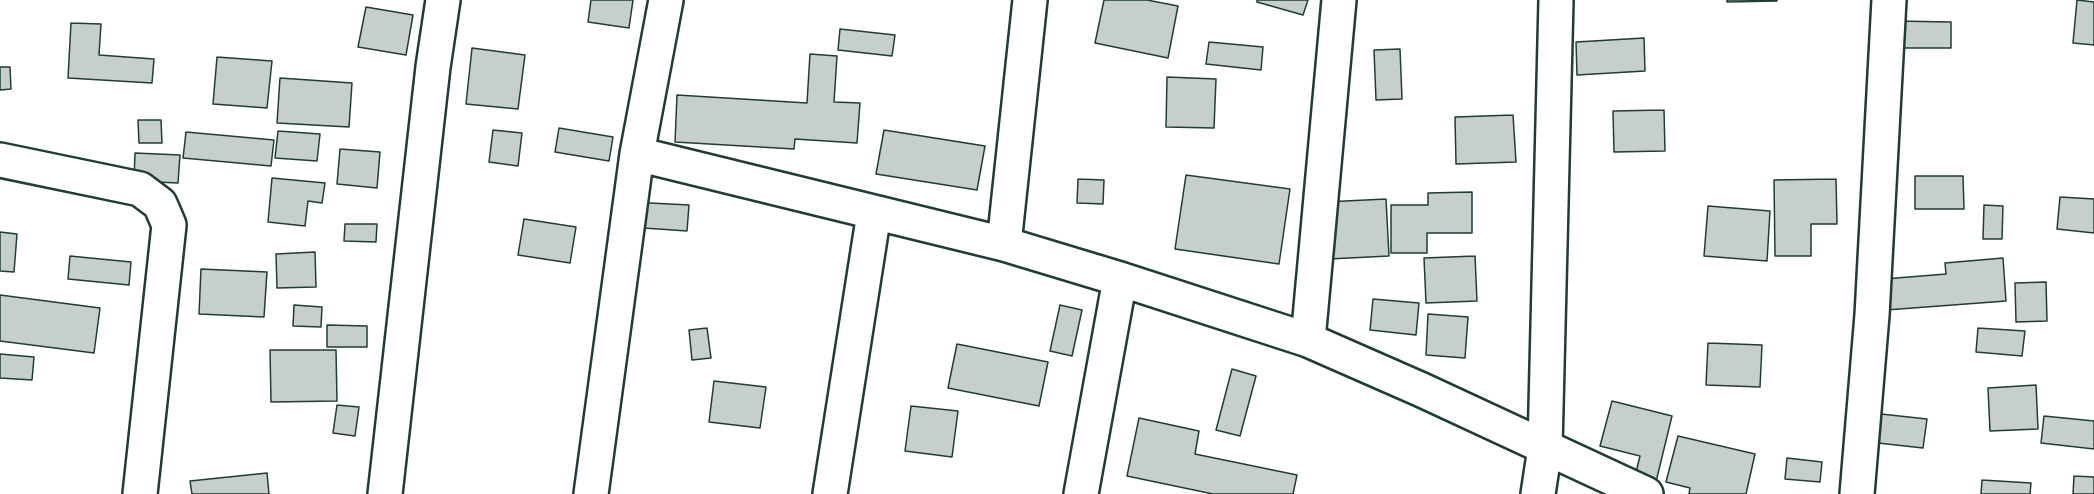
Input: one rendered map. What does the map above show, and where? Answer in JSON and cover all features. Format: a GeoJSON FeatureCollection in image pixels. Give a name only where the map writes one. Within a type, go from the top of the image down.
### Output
{"type":"FeatureCollection","features":[{"type":"Feature","properties":{"kind":"street"},"geometry":{"type":"LineString","coordinates":[[385,494],[433,67],[443,0]]}},
{"type":"Feature","properties":{"kind":"street"},"geometry":{"type":"LineString","coordinates":[[591,494],[637,154],[666,0]]}},
{"type":"Feature","properties":{"kind":"street"},"geometry":{"type":"LineString","coordinates":[[1004,244],[1030,0]]}},
{"type":"Feature","properties":{"kind":"street"},"geometry":{"type":"LineString","coordinates":[[1308,340],[1339,0]]}},
{"type":"Feature","properties":{"kind":"street"},"geometry":{"type":"LineString","coordinates":[[1538,494],[1545,448],[1556,0]]}},
{"type":"Feature","properties":{"kind":"street"},"geometry":{"type":"LineString","coordinates":[[1857,494],[1872,315],[1888,0]]}},
{"type":"Feature","properties":{"kind":"street"},"geometry":{"type":"LineString","coordinates":[[637,154],[1004,244],[1308,340],[1646,494]]}},
{"type":"Feature","properties":{"kind":"street"},"geometry":{"type":"LineString","coordinates":[[0,160],[141,189],[160,204],[169,225],[140,494]]}},
{"type":"Feature","properties":{"kind":"street"},"geometry":{"type":"LineString","coordinates":[[830,494],[874,213]]}},
{"type":"Feature","properties":{"kind":"street"},"geometry":{"type":"LineString","coordinates":[[1080,494],[1120,279]]}},
{"type":"Feature","properties":{"kind":"building"},"geometry":{"type":"Polygon","coordinates":[[[591,0],[633,0],[629,28],[588,22],[591,0]]]}},
{"type":"Feature","properties":{"kind":"building"},"geometry":{"type":"Polygon","coordinates":[[[1104,0],[1147,0],[1178,6],[1168,58],[1095,43],[1104,0]]]}},
{"type":"Feature","properties":{"kind":"building"},"geometry":{"type":"Polygon","coordinates":[[[1257,0],[1308,0],[1303,15],[1257,2],[1257,0]]]}},
{"type":"Feature","properties":{"kind":"building"},"geometry":{"type":"Polygon","coordinates":[[[1727,0],[1777,0],[1777,1],[1727,2],[1727,0]]]}},
{"type":"Feature","properties":{"kind":"building"},"geometry":{"type":"Polygon","coordinates":[[[2077,0],[2094,2],[2094,45],[2073,43],[2077,0]]]}},
{"type":"Feature","properties":{"kind":"building"},"geometry":{"type":"Polygon","coordinates":[[[366,7],[413,15],[406,55],[358,47],[366,7]]]}},
{"type":"Feature","properties":{"kind":"building"},"geometry":{"type":"Polygon","coordinates":[[[1895,21],[1951,22],[1951,48],[1895,48],[1895,21]]]}},
{"type":"Feature","properties":{"kind":"building"},"geometry":{"type":"Polygon","coordinates":[[[71,23],[101,24],[99,55],[154,59],[152,83],[68,78],[71,23]]]}},
{"type":"Feature","properties":{"kind":"building"},"geometry":{"type":"Polygon","coordinates":[[[840,29],[895,35],[892,56],[838,50],[840,29]]]}},
{"type":"Feature","properties":{"kind":"building"},"geometry":{"type":"Polygon","coordinates":[[[1644,38],[1645,71],[1577,75],[1576,42],[1644,38]]]}},
{"type":"Feature","properties":{"kind":"building"},"geometry":{"type":"Polygon","coordinates":[[[1209,42],[1263,47],[1261,70],[1206,64],[1209,42]]]}},
{"type":"Feature","properties":{"kind":"building"},"geometry":{"type":"Polygon","coordinates":[[[472,48],[525,55],[518,109],[466,104],[472,48]]]}},
{"type":"Feature","properties":{"kind":"building"},"geometry":{"type":"Polygon","coordinates":[[[1400,49],[1402,99],[1376,100],[1374,50],[1400,49]]]}},
{"type":"Feature","properties":{"kind":"building"},"geometry":{"type":"Polygon","coordinates":[[[810,54],[837,56],[834,102],[860,103],[857,143],[795,139],[794,149],[675,142],[677,95],[807,103],[810,54]]]}},
{"type":"Feature","properties":{"kind":"building"},"geometry":{"type":"Polygon","coordinates":[[[217,57],[272,61],[267,108],[213,104],[217,57]]]}},
{"type":"Feature","properties":{"kind":"building"},"geometry":{"type":"Polygon","coordinates":[[[0,67],[10,67],[11,89],[0,90],[0,67]]]}},
{"type":"Feature","properties":{"kind":"building"},"geometry":{"type":"Polygon","coordinates":[[[1167,77],[1216,79],[1214,128],[1166,127],[1167,77]]]}},
{"type":"Feature","properties":{"kind":"building"},"geometry":{"type":"Polygon","coordinates":[[[280,78],[352,83],[349,127],[277,123],[280,78]]]}},
{"type":"Feature","properties":{"kind":"building"},"geometry":{"type":"Polygon","coordinates":[[[1664,110],[1665,151],[1614,152],[1613,111],[1664,110]]]}},
{"type":"Feature","properties":{"kind":"building"},"geometry":{"type":"Polygon","coordinates":[[[1513,115],[1516,162],[1456,164],[1455,117],[1513,115]]]}},
{"type":"Feature","properties":{"kind":"building"},"geometry":{"type":"Polygon","coordinates":[[[138,120],[161,120],[162,143],[139,143],[138,120]]]}},
{"type":"Feature","properties":{"kind":"building"},"geometry":{"type":"Polygon","coordinates":[[[559,128],[613,137],[609,161],[555,152],[559,128]]]}},
{"type":"Feature","properties":{"kind":"building"},"geometry":{"type":"Polygon","coordinates":[[[493,130],[522,133],[518,166],[489,162],[493,130]]]}},
{"type":"Feature","properties":{"kind":"building"},"geometry":{"type":"Polygon","coordinates":[[[884,130],[985,146],[977,190],[876,174],[884,130]]]}},
{"type":"Feature","properties":{"kind":"building"},"geometry":{"type":"Polygon","coordinates":[[[278,131],[320,134],[317,161],[275,158],[278,131]]]}},
{"type":"Feature","properties":{"kind":"building"},"geometry":{"type":"Polygon","coordinates":[[[186,132],[274,140],[271,166],[183,158],[186,132]]]}},
{"type":"Feature","properties":{"kind":"building"},"geometry":{"type":"Polygon","coordinates":[[[340,149],[380,152],[377,188],[337,184],[340,149]]]}},
{"type":"Feature","properties":{"kind":"building"},"geometry":{"type":"Polygon","coordinates":[[[135,153],[180,155],[178,183],[134,181],[135,153]]]}},
{"type":"Feature","properties":{"kind":"building"},"geometry":{"type":"Polygon","coordinates":[[[1186,175],[1290,189],[1279,264],[1175,249],[1186,175]]]}},
{"type":"Feature","properties":{"kind":"building"},"geometry":{"type":"Polygon","coordinates":[[[1915,176],[1963,176],[1964,209],[1915,209],[1915,176]]]}},
{"type":"Feature","properties":{"kind":"building"},"geometry":{"type":"Polygon","coordinates":[[[272,178],[325,183],[322,203],[308,201],[305,226],[268,222],[272,178]]]}},
{"type":"Feature","properties":{"kind":"building"},"geometry":{"type":"Polygon","coordinates":[[[1078,179],[1104,180],[1103,204],[1077,203],[1078,179]]]}},
{"type":"Feature","properties":{"kind":"building"},"geometry":{"type":"Polygon","coordinates":[[[1836,179],[1837,224],[1811,224],[1811,256],[1775,256],[1774,180],[1836,179]]]}},
{"type":"Feature","properties":{"kind":"building"},"geometry":{"type":"Polygon","coordinates":[[[1472,192],[1472,233],[1427,233],[1427,253],[1391,253],[1391,205],[1428,205],[1428,193],[1472,192]]]}},
{"type":"Feature","properties":{"kind":"building"},"geometry":{"type":"Polygon","coordinates":[[[2060,197],[2094,199],[2094,233],[2057,229],[2060,197]]]}},
{"type":"Feature","properties":{"kind":"building"},"geometry":{"type":"Polygon","coordinates":[[[1386,199],[1389,256],[1329,259],[1325,202],[1386,199]]]}},
{"type":"Feature","properties":{"kind":"building"},"geometry":{"type":"Polygon","coordinates":[[[631,202],[689,205],[687,231],[629,227],[631,202]]]}},
{"type":"Feature","properties":{"kind":"building"},"geometry":{"type":"Polygon","coordinates":[[[1984,205],[2003,206],[2002,239],[1983,239],[1984,205]]]}},
{"type":"Feature","properties":{"kind":"building"},"geometry":{"type":"Polygon","coordinates":[[[1708,206],[1770,211],[1767,261],[1704,256],[1708,206]]]}},
{"type":"Feature","properties":{"kind":"building"},"geometry":{"type":"Polygon","coordinates":[[[524,219],[576,227],[570,263],[518,255],[524,219]]]}},
{"type":"Feature","properties":{"kind":"building"},"geometry":{"type":"Polygon","coordinates":[[[345,224],[377,224],[376,242],[344,241],[345,224]]]}},
{"type":"Feature","properties":{"kind":"building"},"geometry":{"type":"Polygon","coordinates":[[[0,232],[17,234],[14,272],[0,271],[0,232]]]}},
{"type":"Feature","properties":{"kind":"building"},"geometry":{"type":"Polygon","coordinates":[[[315,252],[316,287],[277,288],[276,254],[315,252]]]}},
{"type":"Feature","properties":{"kind":"building"},"geometry":{"type":"Polygon","coordinates":[[[70,256],[131,262],[129,285],[68,279],[70,256]]]}},
{"type":"Feature","properties":{"kind":"building"},"geometry":{"type":"Polygon","coordinates":[[[1475,256],[1477,301],[1426,303],[1424,258],[1475,256]]]}},
{"type":"Feature","properties":{"kind":"building"},"geometry":{"type":"Polygon","coordinates":[[[2003,258],[2006,301],[1886,310],[1884,279],[1946,274],[1945,263],[2003,258]]]}},
{"type":"Feature","properties":{"kind":"building"},"geometry":{"type":"Polygon","coordinates":[[[201,269],[267,272],[264,317],[199,314],[201,269]]]}},
{"type":"Feature","properties":{"kind":"building"},"geometry":{"type":"Polygon","coordinates":[[[2046,282],[2047,321],[2016,322],[2015,283],[2046,282]]]}},
{"type":"Feature","properties":{"kind":"building"},"geometry":{"type":"Polygon","coordinates":[[[0,295],[100,308],[94,353],[0,341],[0,295]]]}},
{"type":"Feature","properties":{"kind":"building"},"geometry":{"type":"Polygon","coordinates":[[[1373,299],[1419,303],[1416,335],[1370,330],[1373,299]]]}},
{"type":"Feature","properties":{"kind":"building"},"geometry":{"type":"Polygon","coordinates":[[[294,305],[322,307],[321,327],[293,326],[294,305]]]}},
{"type":"Feature","properties":{"kind":"building"},"geometry":{"type":"Polygon","coordinates":[[[1060,305],[1082,310],[1072,356],[1050,351],[1060,305]]]}},
{"type":"Feature","properties":{"kind":"building"},"geometry":{"type":"Polygon","coordinates":[[[1428,314],[1468,317],[1465,358],[1426,355],[1428,314]]]}},
{"type":"Feature","properties":{"kind":"building"},"geometry":{"type":"Polygon","coordinates":[[[327,325],[367,326],[367,347],[327,347],[327,325]]]}},
{"type":"Feature","properties":{"kind":"building"},"geometry":{"type":"Polygon","coordinates":[[[707,328],[711,358],[692,360],[689,330],[707,328]]]}},
{"type":"Feature","properties":{"kind":"building"},"geometry":{"type":"Polygon","coordinates":[[[1978,328],[2025,331],[2022,356],[1976,352],[1978,328]]]}},
{"type":"Feature","properties":{"kind":"building"},"geometry":{"type":"Polygon","coordinates":[[[1708,343],[1762,345],[1760,387],[1706,385],[1708,343]]]}},
{"type":"Feature","properties":{"kind":"building"},"geometry":{"type":"Polygon","coordinates":[[[957,344],[1048,362],[1039,406],[948,388],[957,344]]]}},
{"type":"Feature","properties":{"kind":"building"},"geometry":{"type":"Polygon","coordinates":[[[270,350],[336,350],[337,401],[271,402],[270,350]]]}},
{"type":"Feature","properties":{"kind":"building"},"geometry":{"type":"Polygon","coordinates":[[[0,354],[34,357],[32,380],[0,378],[0,354]]]}},
{"type":"Feature","properties":{"kind":"building"},"geometry":{"type":"Polygon","coordinates":[[[1232,369],[1256,376],[1240,436],[1216,430],[1232,369]]]}},
{"type":"Feature","properties":{"kind":"building"},"geometry":{"type":"Polygon","coordinates":[[[714,381],[766,387],[760,428],[709,422],[714,381]]]}},
{"type":"Feature","properties":{"kind":"building"},"geometry":{"type":"Polygon","coordinates":[[[2036,385],[2038,429],[1990,431],[1988,388],[2036,385]]]}},
{"type":"Feature","properties":{"kind":"building"},"geometry":{"type":"Polygon","coordinates":[[[1612,401],[1672,416],[1653,494],[1631,493],[1640,456],[1600,446],[1612,401]]]}},
{"type":"Feature","properties":{"kind":"building"},"geometry":{"type":"Polygon","coordinates":[[[337,405],[359,407],[355,436],[333,433],[337,405]]]}},
{"type":"Feature","properties":{"kind":"building"},"geometry":{"type":"Polygon","coordinates":[[[911,406],[958,411],[952,457],[905,451],[911,406]]]}},
{"type":"Feature","properties":{"kind":"building"},"geometry":{"type":"Polygon","coordinates":[[[1881,414],[1927,419],[1923,448],[1878,443],[1881,414]]]}},
{"type":"Feature","properties":{"kind":"building"},"geometry":{"type":"Polygon","coordinates":[[[2044,416],[2094,421],[2094,449],[2041,443],[2044,416]]]}},
{"type":"Feature","properties":{"kind":"building"},"geometry":{"type":"Polygon","coordinates":[[[1139,418],[1199,431],[1195,454],[1297,475],[1293,494],[1213,494],[1127,476],[1139,418]]]}},
{"type":"Feature","properties":{"kind":"building"},"geometry":{"type":"Polygon","coordinates":[[[1678,436],[1755,454],[1746,494],[1689,494],[1690,488],[1666,482],[1678,436]]]}},
{"type":"Feature","properties":{"kind":"building"},"geometry":{"type":"Polygon","coordinates":[[[1787,458],[1822,462],[1820,482],[1785,479],[1787,458]]]}},
{"type":"Feature","properties":{"kind":"building"},"geometry":{"type":"Polygon","coordinates":[[[267,473],[269,494],[192,494],[190,481],[267,473]]]}},
{"type":"Feature","properties":{"kind":"building"},"geometry":{"type":"Polygon","coordinates":[[[2074,476],[2094,477],[2094,494],[2073,494],[2074,476]]]}},
{"type":"Feature","properties":{"kind":"building"},"geometry":{"type":"Polygon","coordinates":[[[1982,480],[2031,483],[2030,494],[1981,494],[1982,480]]]}}]}
